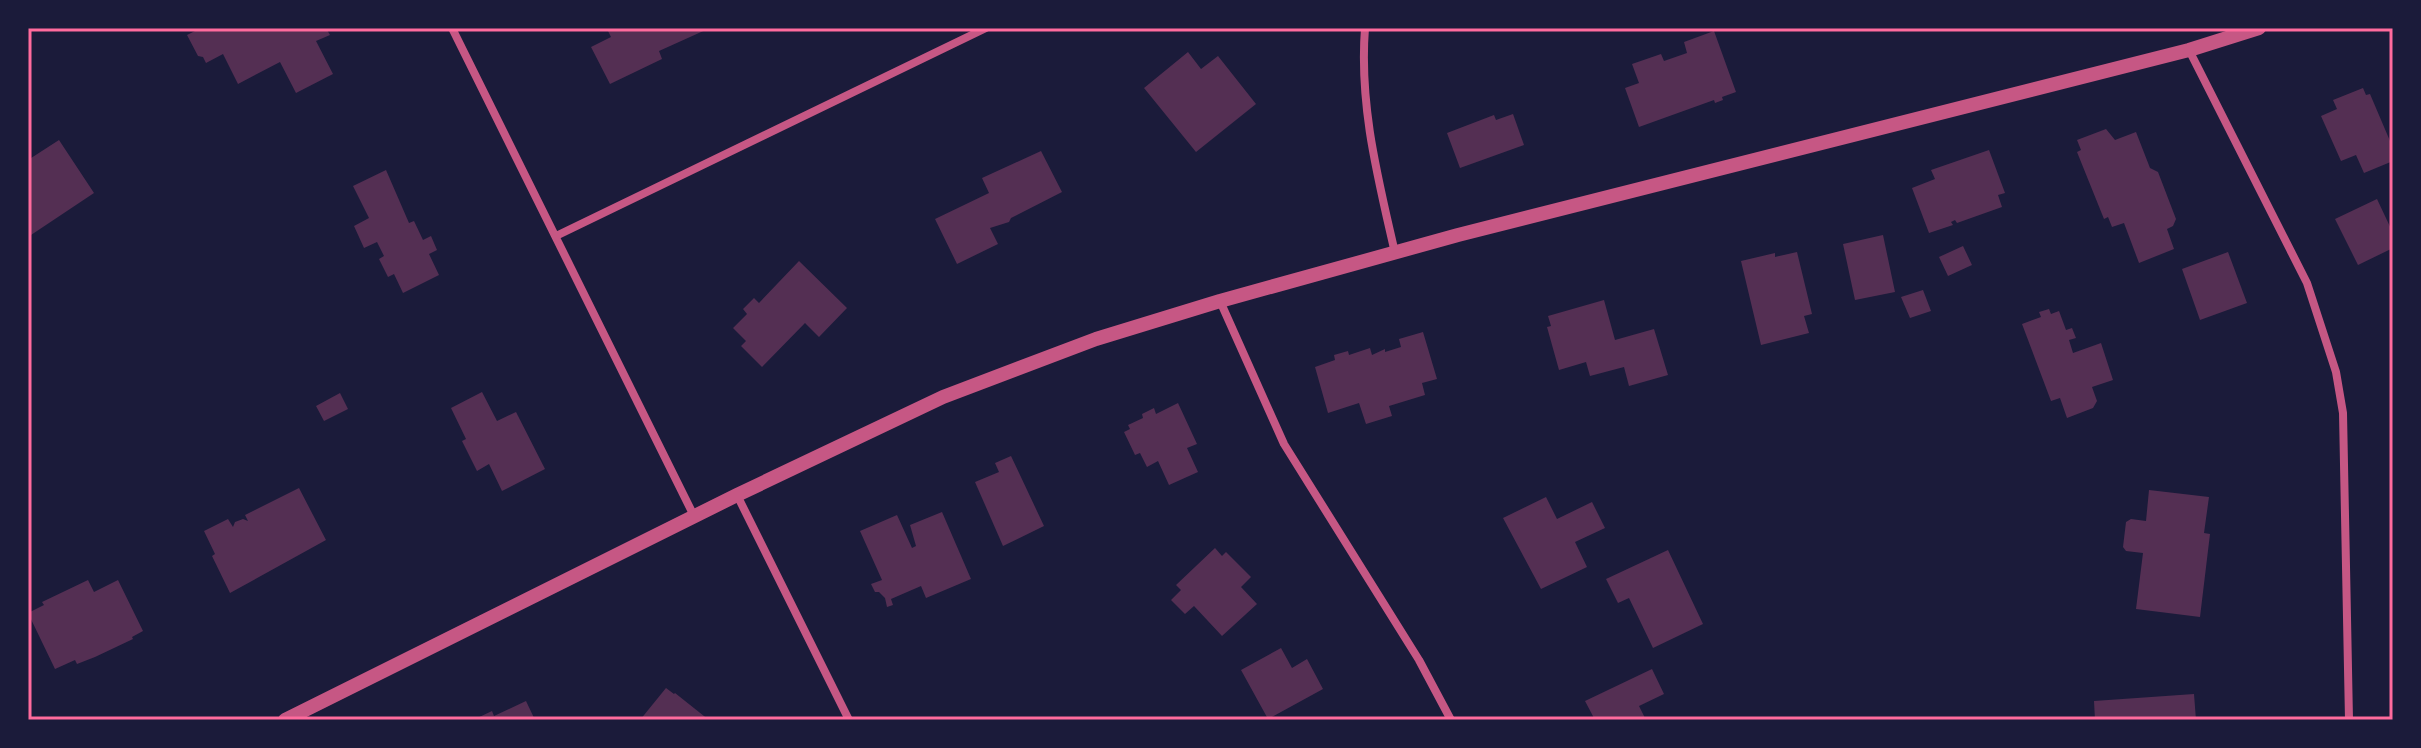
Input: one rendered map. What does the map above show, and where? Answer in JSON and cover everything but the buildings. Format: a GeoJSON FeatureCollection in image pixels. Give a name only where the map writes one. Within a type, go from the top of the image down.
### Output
{"type":"FeatureCollection","features":[{"type":"Feature","properties":{"kind":"street"},"geometry":{"type":"LineString","coordinates":[[452,28],[694,516]]}},
{"type":"Feature","properties":{"kind":"street"},"geometry":{"type":"LineString","coordinates":[[556,236],[986,28]]}},
{"type":"Feature","properties":{"kind":"street"},"geometry":{"type":"LineString","coordinates":[[1365,28],[1362,68],[1368,128],[1395,253]]}},
{"type":"Feature","properties":{"kind":"street"},"geometry":{"type":"LineString","coordinates":[[285,720],[694,516],[943,397],[1096,339],[1395,253],[2189,50],[2259,28]]}},
{"type":"Feature","properties":{"kind":"street"},"geometry":{"type":"LineString","coordinates":[[2189,50],[2307,283],[2336,372],[2343,413],[2349,720]]}},
{"type":"Feature","properties":{"kind":"street"},"geometry":{"type":"LineString","coordinates":[[1220,301],[1284,444],[1419,660],[1451,720]]}},
{"type":"Feature","properties":{"kind":"street"},"geometry":{"type":"LineString","coordinates":[[737,495],[849,720]]}}]}
